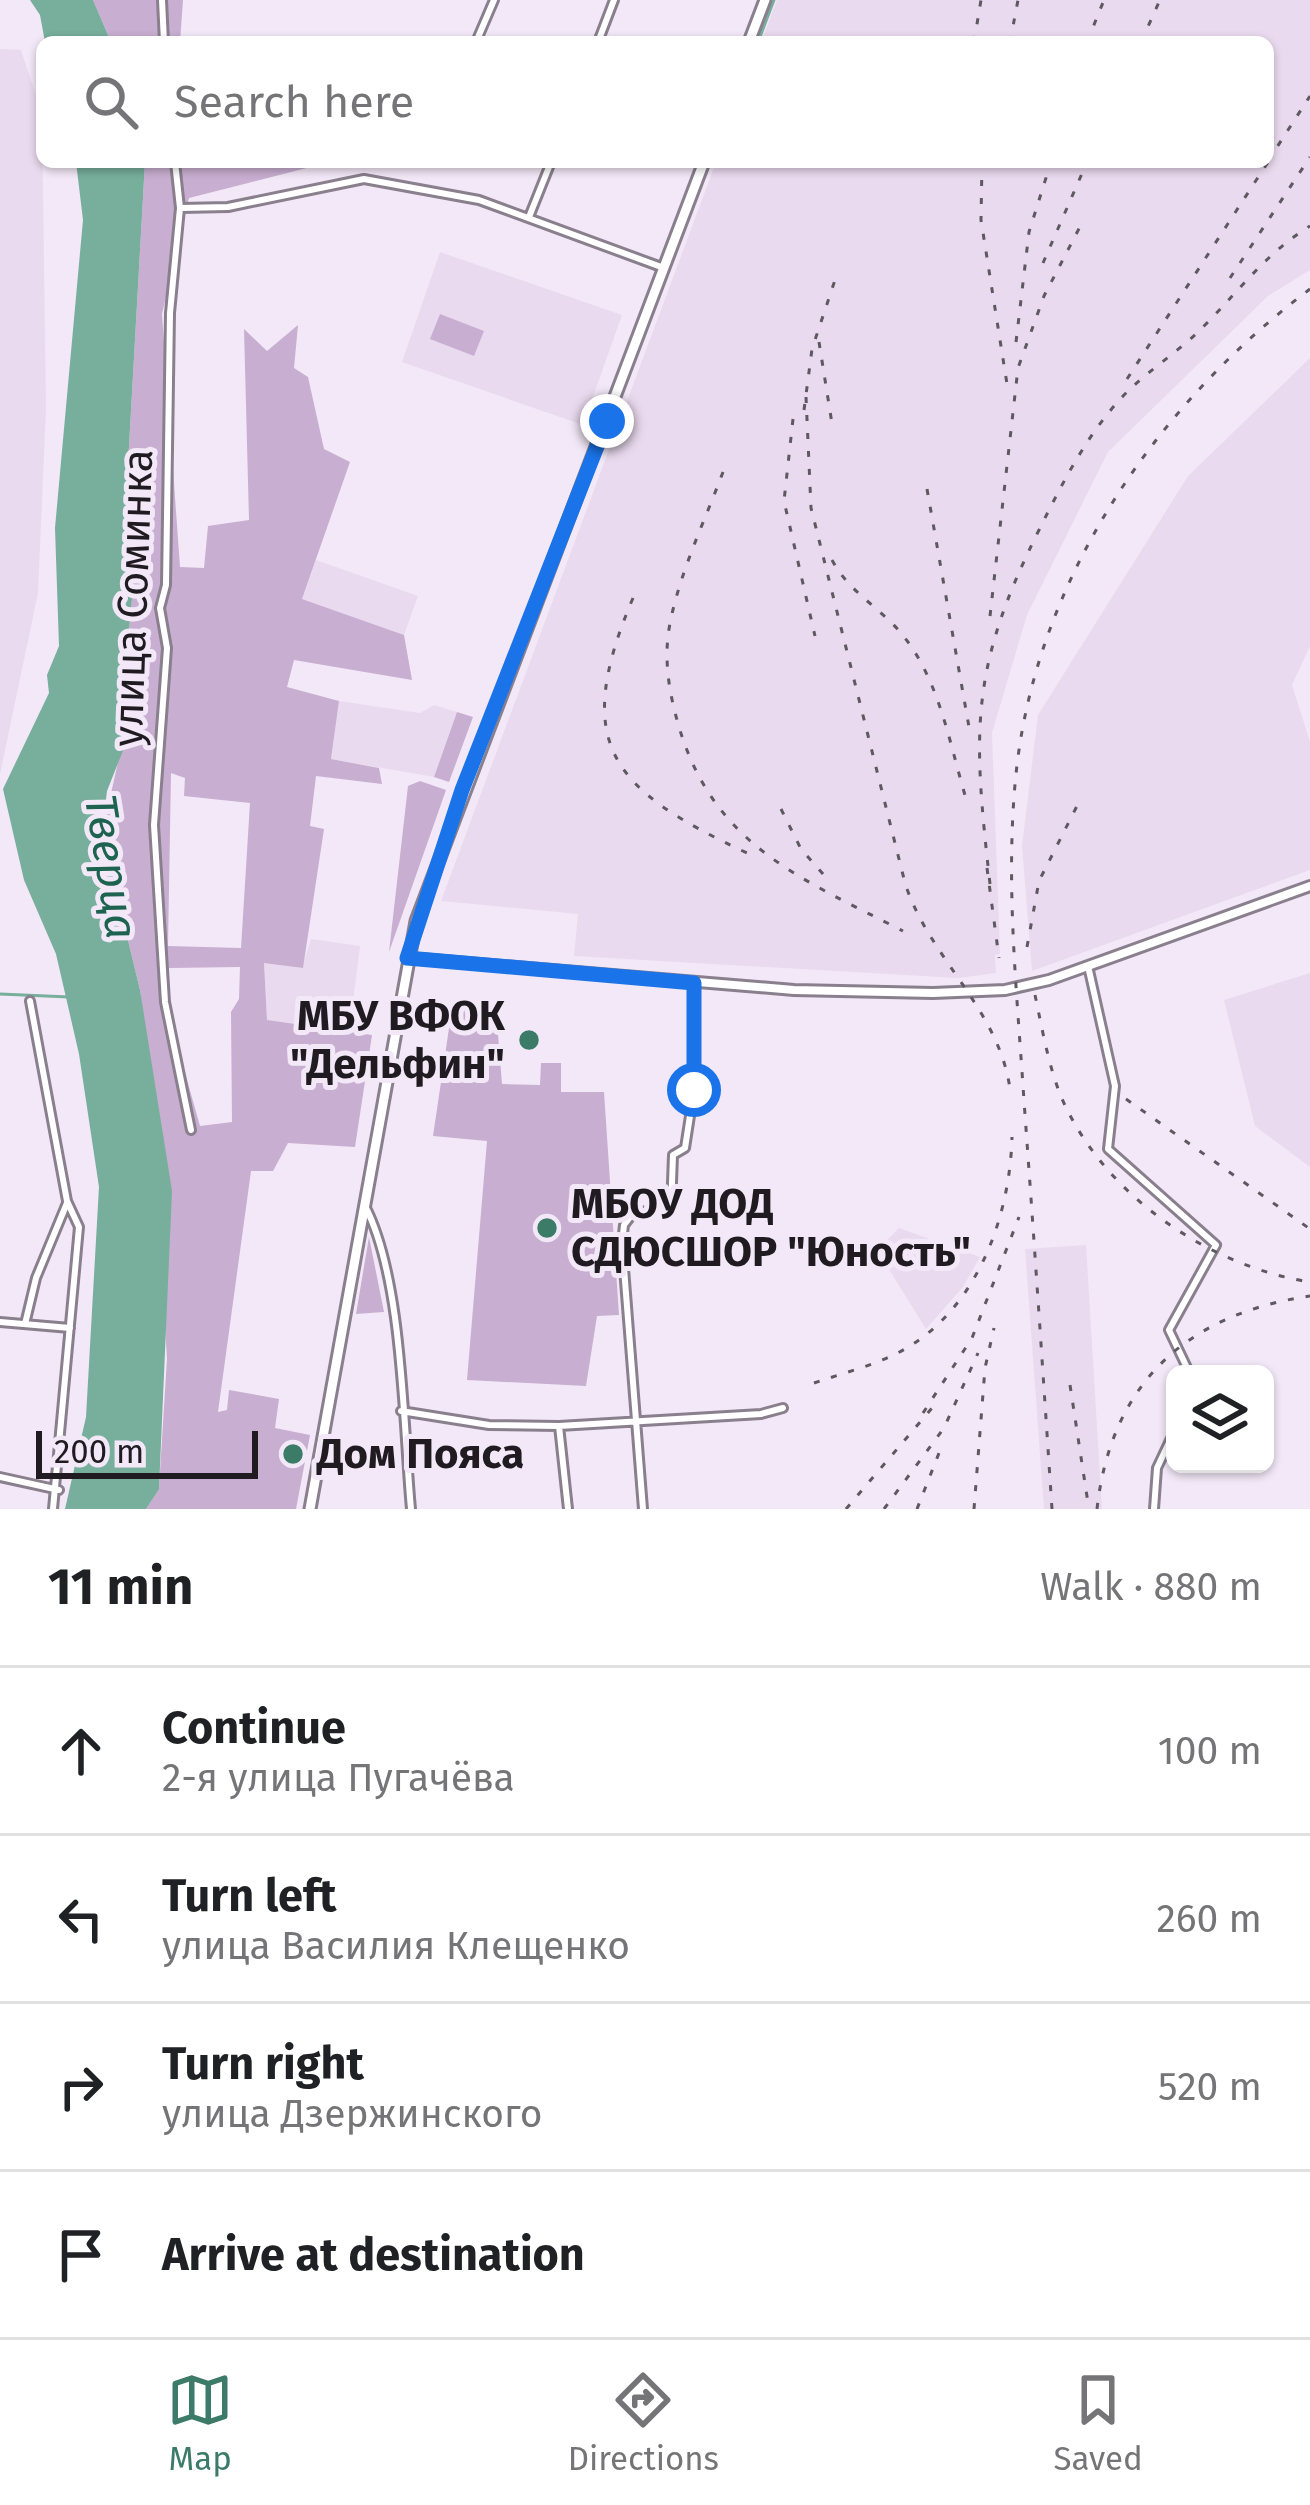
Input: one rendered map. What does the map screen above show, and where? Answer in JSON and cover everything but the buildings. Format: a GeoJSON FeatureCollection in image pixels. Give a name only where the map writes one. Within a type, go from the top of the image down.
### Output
{"type":"FeatureCollection","features":[{"type":"Feature","properties":{"kind":"main road"},"geometry":{"type":"LineString","coordinates":[[751,36],[764,0]]}},
{"type":"Feature","properties":{"kind":"main road"},"geometry":{"type":"LineString","coordinates":[[310,1509],[407,958],[462,790],[702,168]]}},
{"type":"Feature","properties":{"kind":"street"},"geometry":{"type":"LineString","coordinates":[[162,0],[164,36]]}},
{"type":"Feature","properties":{"kind":"street"},"geometry":{"type":"LineString","coordinates":[[479,36],[494,0]]}},
{"type":"Feature","properties":{"kind":"street"},"geometry":{"type":"LineString","coordinates":[[600,36],[614,0]]}},
{"type":"Feature","properties":{"kind":"street","name":"улица Соминка"},"geometry":{"type":"LineString","coordinates":[[176,168],[180,208],[170,314],[166,585],[160,608],[167,647],[154,825],[165,1002],[190,1130]]}},
{"type":"Feature","properties":{"kind":"street"},"geometry":{"type":"LineString","coordinates":[[529,217],[549,168]]}},
{"type":"Feature","properties":{"kind":"street"},"geometry":{"type":"LineString","coordinates":[[180,208],[228,207],[364,178],[479,200],[664,268]]}},
{"type":"Feature","properties":{"kind":"street"},"geometry":{"type":"LineString","coordinates":[[407,958],[694,983],[932,993],[1016,988],[1310,886]]}},
{"type":"Feature","properties":{"kind":"street"},"geometry":{"type":"LineString","coordinates":[[1088,966],[1115,1086],[1108,1149],[1216,1244],[1169,1330],[1186,1365]]}},
{"type":"Feature","properties":{"kind":"street"},"geometry":{"type":"LineString","coordinates":[[643,1509],[624,1225],[634,1213],[671,1210],[673,1155],[685,1148],[694,1090],[694,983]]}},
{"type":"Feature","properties":{"kind":"street"},"geometry":{"type":"LineString","coordinates":[[30,1001],[67,1201],[79,1227],[59,1490],[53,1509]]}},
{"type":"Feature","properties":{"kind":"street"},"geometry":{"type":"LineString","coordinates":[[25,1324],[67,1201]]}},
{"type":"Feature","properties":{"kind":"street"},"geometry":{"type":"LineString","coordinates":[[363,1203],[382,1251],[411,1509]]}},
{"type":"Feature","properties":{"kind":"street"},"geometry":{"type":"LineString","coordinates":[[0,1322],[70,1328]]}},
{"type":"Feature","properties":{"kind":"street"},"geometry":{"type":"LineString","coordinates":[[401,1411],[489,1425],[560,1426],[760,1414],[783,1408]]}},
{"type":"Feature","properties":{"kind":"street"},"geometry":{"type":"LineString","coordinates":[[560,1426],[568,1509]]}},
{"type":"Feature","properties":{"kind":"street"},"geometry":{"type":"LineString","coordinates":[[1154,1509],[1157,1468],[1166,1449]]}},
{"type":"Feature","properties":{"kind":"street"},"geometry":{"type":"LineString","coordinates":[[0,1477],[59,1490]]}},
{"type":"Feature","properties":{"kind":"shaded area"},"geometry":{"type":"Polygon","coordinates":[[[30,0],[93,0],[108,36],[44,36],[40,15],[30,0]]]}},
{"type":"Feature","properties":{"kind":"shaded area"},"geometry":{"type":"Polygon","coordinates":[[[93,0],[183,0],[180,36],[108,36],[93,0]]]}},
{"type":"Feature","properties":{"kind":"shaded area"},"geometry":{"type":"Polygon","coordinates":[[[777,0],[1310,0],[1310,270],[1268,296],[1108,452],[1027,615],[992,733],[1000,954],[995,955],[996,973],[958,978],[574,956],[578,914],[441,901],[714,168],[1274,168],[1274,36],[763,36],[777,0]]]}},
{"type":"Feature","properties":{"kind":"shaded area"},"geometry":{"type":"Polygon","coordinates":[[[0,49],[21,50],[36,95],[36,168],[43,168],[46,409],[38,593],[0,774],[0,49]]]}},
{"type":"Feature","properties":{"kind":"shaded area"},"geometry":{"type":"Polygon","coordinates":[[[77,168],[145,168],[128,464],[133,588],[123,694],[126,743],[107,791],[102,833],[140,990],[172,1191],[159,1489],[146,1509],[65,1509],[86,1417],[99,1187],[79,1054],[56,954],[24,880],[3,789],[49,693],[47,675],[59,646],[55,528],[83,220],[77,168]]]}},
{"type":"Feature","properties":{"kind":"shaded area"},"geometry":{"type":"Polygon","coordinates":[[[145,168],[306,168],[189,198],[162,314],[180,567],[204,568],[208,526],[249,520],[244,329],[267,351],[298,325],[294,368],[308,377],[324,449],[350,462],[302,599],[404,635],[412,680],[294,660],[287,687],[339,701],[331,759],[379,768],[382,784],[316,776],[310,826],[324,829],[303,968],[264,963],[267,1020],[372,1035],[355,1147],[288,1143],[273,1171],[251,1171],[218,1412],[227,1410],[229,1390],[279,1399],[275,1428],[310,1435],[296,1509],[146,1509],[159,1488],[167,1359],[152,1089],[140,990],[102,833],[126,727],[123,694],[133,588],[128,464],[145,168]],[[171,773],[168,946],[241,948],[250,803],[184,796],[185,778],[171,773]],[[240,967],[169,968],[165,1002],[200,1126],[232,1122],[231,1012],[239,999],[240,967]]]}},
{"type":"Feature","properties":{"kind":"shaded area"},"geometry":{"type":"Polygon","coordinates":[[[440,252],[622,315],[583,425],[402,362],[440,252]]]}},
{"type":"Feature","properties":{"kind":"shaded area"},"geometry":{"type":"Polygon","coordinates":[[[440,314],[484,331],[474,356],[430,339],[440,314]]]}},
{"type":"Feature","properties":{"kind":"shaded area"},"geometry":{"type":"Polygon","coordinates":[[[1310,358],[1310,646],[1292,685],[1310,742],[1310,870],[1032,971],[1022,846],[1038,715],[1188,476],[1310,358]]]}},
{"type":"Feature","properties":{"kind":"shaded area"},"geometry":{"type":"Polygon","coordinates":[[[316,560],[418,596],[404,635],[302,599],[316,560]]]}},
{"type":"Feature","properties":{"kind":"shaded area"},"geometry":{"type":"Polygon","coordinates":[[[339,701],[420,713],[434,705],[457,712],[434,777],[331,759],[339,701]]]}},
{"type":"Feature","properties":{"kind":"shaded area"},"geometry":{"type":"Polygon","coordinates":[[[457,712],[473,717],[449,782],[434,777],[457,712]]]}},
{"type":"Feature","properties":{"kind":"shaded area"},"geometry":{"type":"Polygon","coordinates":[[[420,781],[446,790],[389,952],[408,786],[420,781]]]}},
{"type":"Feature","properties":{"kind":"shaded area"},"geometry":{"type":"Polygon","coordinates":[[[311,939],[360,946],[349,1034],[267,1020],[264,962],[302,968],[311,939]]]}},
{"type":"Feature","properties":{"kind":"shaded area"},"geometry":{"type":"Polygon","coordinates":[[[1310,973],[1310,1167],[1255,1126],[1224,1000],[1310,973]]]}},
{"type":"Feature","properties":{"kind":"shaded area","name":"МБОУ ДОД СДЮСШОР \"Юность\""},"geometry":{"type":"Polygon","coordinates":[[[452,1008],[496,1009],[502,1084],[540,1085],[541,1063],[561,1063],[561,1092],[604,1092],[619,1315],[597,1316],[586,1386],[467,1380],[487,1141],[433,1136],[452,1008]]]}},
{"type":"Feature","properties":{"kind":"shaded area"},"geometry":{"type":"Polygon","coordinates":[[[899,1228],[980,1257],[963,1287],[926,1329],[877,1250],[899,1228]]]}},
{"type":"Feature","properties":{"kind":"shaded area"},"geometry":{"type":"Polygon","coordinates":[[[369,1237],[384,1312],[356,1314],[369,1237]]]}},
{"type":"Feature","properties":{"kind":"shaded area"},"geometry":{"type":"Polygon","coordinates":[[[1086,1245],[1102,1509],[1044,1509],[1025,1249],[1086,1245]]]}},
{"type":"Feature","properties":{"kind":"waterway"},"geometry":{"type":"LineString","coordinates":[[760,36],[774,0]]}},
{"type":"Feature","properties":{"kind":"waterway"},"geometry":{"type":"LineString","coordinates":[[0,994],[69,997]]}},
{"type":"Feature","properties":{"kind":"railway"},"geometry":{"type":"LineString","coordinates":[[975,36],[981,0]]}},
{"type":"Feature","properties":{"kind":"railway"},"geometry":{"type":"LineString","coordinates":[[1011,36],[1018,0]]}},
{"type":"Feature","properties":{"kind":"railway"},"geometry":{"type":"LineString","coordinates":[[1089,36],[1104,0]]}},
{"type":"Feature","properties":{"kind":"railway"},"geometry":{"type":"LineString","coordinates":[[1144,36],[1160,0]]}},
{"type":"Feature","properties":{"kind":"railway"},"geometry":{"type":"LineString","coordinates":[[1274,152],[1310,96]]}},
{"type":"Feature","properties":{"kind":"railway"},"geometry":{"type":"LineString","coordinates":[[1230,278],[1310,157]]}},
{"type":"Feature","properties":{"kind":"railway"},"geometry":{"type":"LineString","coordinates":[[982,168],[981,220],[1007,384]]}},
{"type":"Feature","properties":{"kind":"railway"},"geometry":{"type":"LineString","coordinates":[[1016,342],[1029,232],[1049,168]]}},
{"type":"Feature","properties":{"kind":"railway"},"geometry":{"type":"LineString","coordinates":[[1043,263],[1084,168]]}},
{"type":"Feature","properties":{"kind":"railway"},"geometry":{"type":"LineString","coordinates":[[1127,379],[1264,168]]}},
{"type":"Feature","properties":{"kind":"railway"},"geometry":{"type":"LineString","coordinates":[[990,616],[1018,368],[1044,296],[1084,219]]}},
{"type":"Feature","properties":{"kind":"railway"},"geometry":{"type":"LineString","coordinates":[[990,884],[981,784],[982,702],[999,623],[1039,530],[1083,449],[1115,405],[1193,336],[1267,260],[1310,226]]}},
{"type":"Feature","properties":{"kind":"railway"},"geometry":{"type":"LineString","coordinates":[[804,410],[812,349],[836,277]]}},
{"type":"Feature","properties":{"kind":"railway"},"geometry":{"type":"LineString","coordinates":[[1052,1509],[1012,896],[1016,774],[1028,702],[1049,632],[1077,565],[1113,502],[1202,386],[1310,289]]}},
{"type":"Feature","properties":{"kind":"railway"},"geometry":{"type":"LineString","coordinates":[[819,342],[833,430]]}},
{"type":"Feature","properties":{"kind":"railway"},"geometry":{"type":"LineString","coordinates":[[806,397],[811,508],[905,883],[930,936],[992,1034],[1010,1089]]}},
{"type":"Feature","properties":{"kind":"railway"},"geometry":{"type":"LineString","coordinates":[[793,419],[784,501],[815,636]]}},
{"type":"Feature","properties":{"kind":"railway"},"geometry":{"type":"LineString","coordinates":[[723,472],[685,569],[668,641],[672,698],[692,762],[712,798],[763,852],[828,893],[903,931]]}},
{"type":"Feature","properties":{"kind":"railway"},"geometry":{"type":"LineString","coordinates":[[927,489],[969,727]]}},
{"type":"Feature","properties":{"kind":"railway"},"geometry":{"type":"LineString","coordinates":[[832,560],[915,652],[943,716],[968,805]]}},
{"type":"Feature","properties":{"kind":"railway"},"geometry":{"type":"LineString","coordinates":[[633,598],[605,691],[606,727],[616,757],[635,784],[664,807],[747,853]]}},
{"type":"Feature","properties":{"kind":"railway"},"geometry":{"type":"LineString","coordinates":[[1027,947],[1039,881],[1079,802]]}},
{"type":"Feature","properties":{"kind":"railway"},"geometry":{"type":"LineString","coordinates":[[781,809],[801,849],[831,883]]}},
{"type":"Feature","properties":{"kind":"railway"},"geometry":{"type":"LineString","coordinates":[[987,868],[999,958]]}},
{"type":"Feature","properties":{"kind":"railway"},"geometry":{"type":"LineString","coordinates":[[1035,995],[1060,1094],[1078,1130],[1130,1193],[1196,1242],[1233,1260],[1310,1282]]}},
{"type":"Feature","properties":{"kind":"railway"},"geometry":{"type":"LineString","coordinates":[[1126,1099],[1310,1229]]}},
{"type":"Feature","properties":{"kind":"railway"},"geometry":{"type":"LineString","coordinates":[[814,1383],[910,1346],[955,1306],[972,1282],[997,1226],[1012,1137]]}},
{"type":"Feature","properties":{"kind":"railway"},"geometry":{"type":"LineString","coordinates":[[923,1413],[972,1338],[1019,1217]]}},
{"type":"Feature","properties":{"kind":"railway"},"geometry":{"type":"LineString","coordinates":[[1097,1509],[1105,1464],[1119,1425],[1138,1391],[1163,1362],[1192,1338],[1227,1319],[1310,1296]]}},
{"type":"Feature","properties":{"kind":"railway"},"geometry":{"type":"LineString","coordinates":[[974,1509],[985,1368],[994,1328]]}},
{"type":"Feature","properties":{"kind":"railway"},"geometry":{"type":"LineString","coordinates":[[884,1509],[944,1428],[978,1353]]}},
{"type":"Feature","properties":{"kind":"railway"},"geometry":{"type":"LineString","coordinates":[[1070,1385],[1088,1503]]}},
{"type":"Feature","properties":{"kind":"railway"},"geometry":{"type":"LineString","coordinates":[[846,1509],[938,1401]]}},
{"type":"Feature","properties":{"kind":"railway"},"geometry":{"type":"LineString","coordinates":[[917,1509],[941,1448]]}},
{"type":"Feature","properties":{"kind":"place","name":"МБУ ВФОК \"Дельфин\""},"geometry":{"type":"Point","coordinates":[529,1040]}},
{"type":"Feature","properties":{"kind":"place","name":"МБОУ ДОД СДЮСШОР \"Юность\""},"geometry":{"type":"Point","coordinates":[547,1228]}},
{"type":"Feature","properties":{"kind":"place","name":"Дом Пояса"},"geometry":{"type":"Point","coordinates":[293,1454]}},
{"type":"Feature","properties":{"kind":"route"},"geometry":{"type":"LineString","coordinates":[[607,421],[462,790],[407,958],[694,983],[694,1090]]}},
{"type":"Feature","properties":{"kind":"water label","name":"Тверца"},"geometry":{"type":"Point","coordinates":[111,867]}}]}
